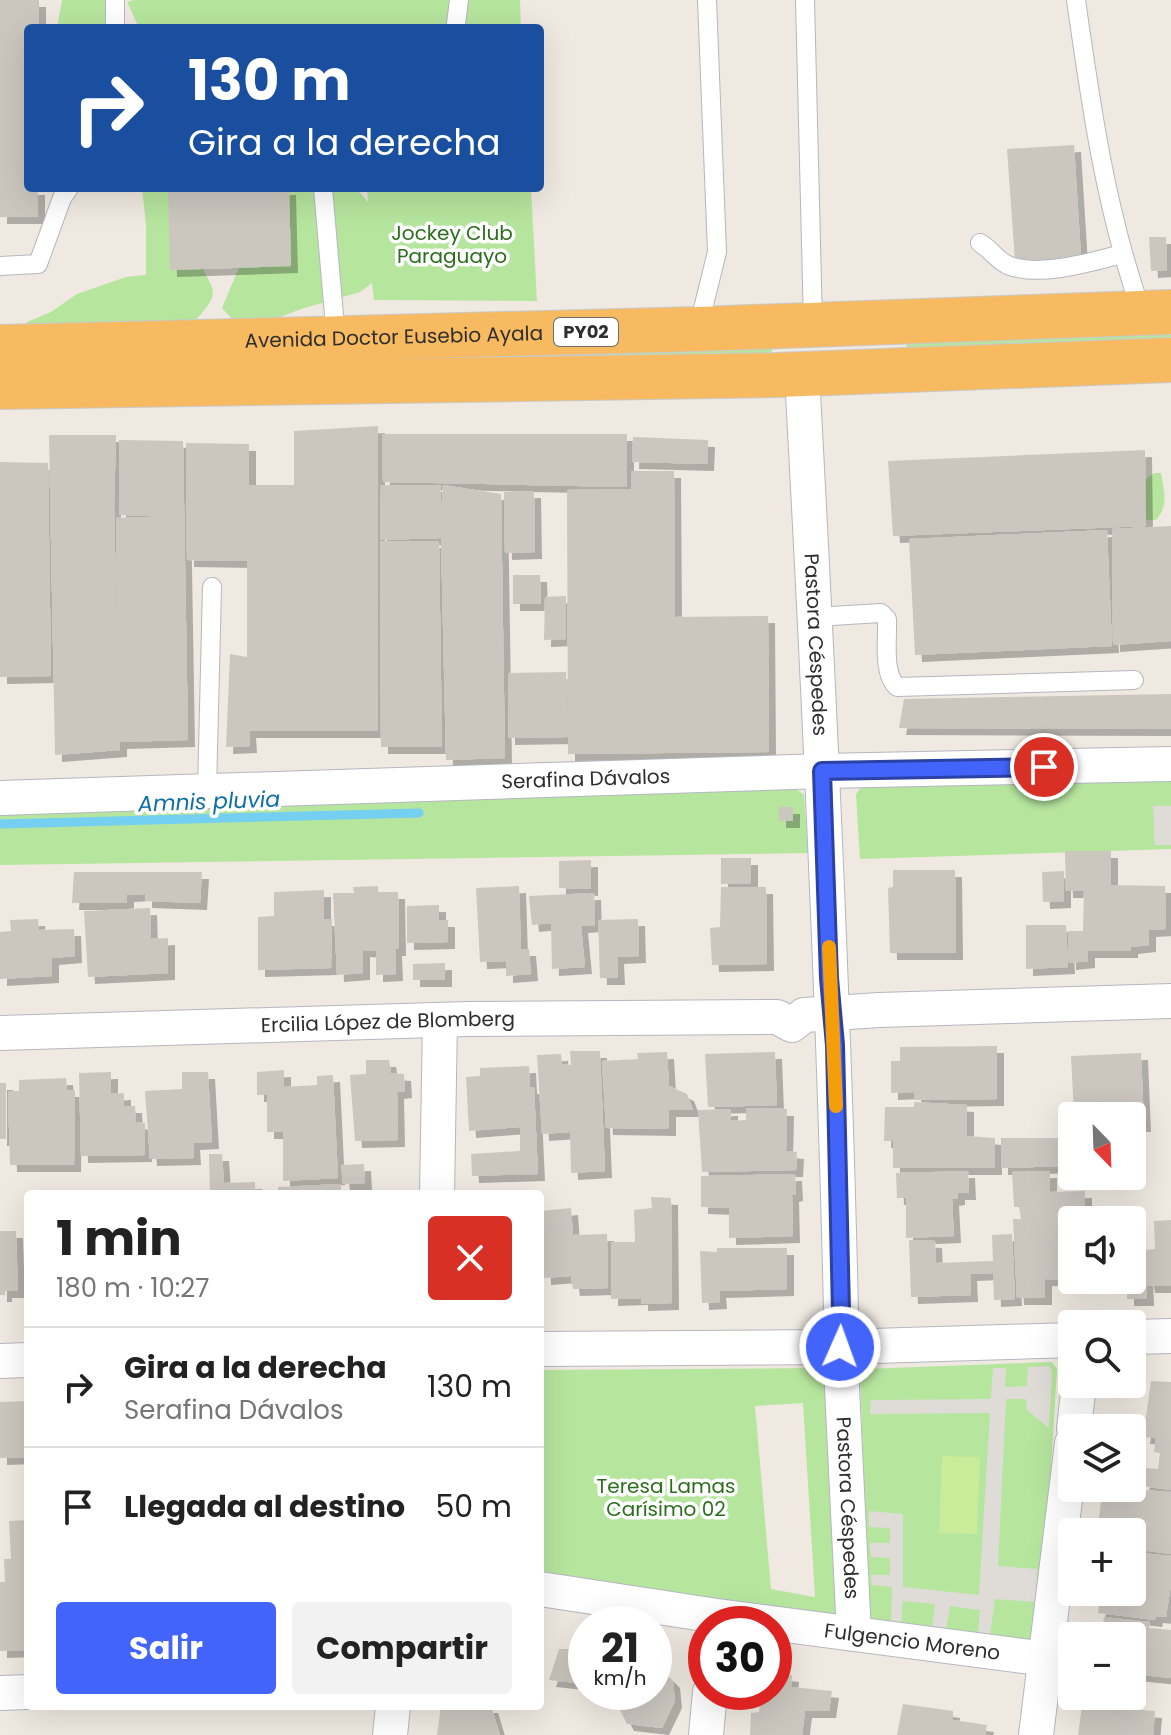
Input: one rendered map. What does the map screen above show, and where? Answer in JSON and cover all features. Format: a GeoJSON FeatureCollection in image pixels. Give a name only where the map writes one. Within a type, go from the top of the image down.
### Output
{"type":"FeatureCollection","features":[{"type":"Feature","properties":{"kind":"highway","name":"Avenida Doctor Eusebio Ayala"},"geometry":{"type":"LineString","coordinates":[[0,347],[698,329],[1156,313]]}},
{"type":"Feature","properties":{"kind":"highway"},"geometry":{"type":"LineString","coordinates":[[802,375],[814,349],[831,336],[904,333],[922,320]]}},
{"type":"Feature","properties":{"kind":"highway"},"geometry":{"type":"LineString","coordinates":[[0,387],[802,375],[1171,360]]}},
{"type":"Feature","properties":{"kind":"street","name":"Pastora Céspedes"},"geometry":{"type":"LineString","coordinates":[[802,375],[829,978],[804,1015],[841,1312],[840,1347],[854,1634]]}},
{"type":"Feature","properties":{"kind":"street","name":"Serafina Dávalos"},"geometry":{"type":"LineString","coordinates":[[0,798],[822,771],[1171,764]]}},
{"type":"Feature","properties":{"kind":"street","name":"Ercilia López de Blomberg"},"geometry":{"type":"LineString","coordinates":[[0,1033],[440,1020],[804,1015],[895,1009],[1171,1001]]}},
{"type":"Feature","properties":{"kind":"street"},"geometry":{"type":"LineString","coordinates":[[437,1190],[440,1020]]}},
{"type":"Feature","properties":{"kind":"street"},"geometry":{"type":"LineString","coordinates":[[1146,1337],[1171,1336]]}},
{"type":"Feature","properties":{"kind":"street"},"geometry":{"type":"LineString","coordinates":[[544,1349],[840,1347],[1058,1340]]}},
{"type":"Feature","properties":{"kind":"street"},"geometry":{"type":"LineString","coordinates":[[0,1361],[24,1360]]}},
{"type":"Feature","properties":{"kind":"street"},"geometry":{"type":"LineString","coordinates":[[1036,1735],[1065,1502]]}},
{"type":"Feature","properties":{"kind":"street","name":"Fulgencio Moreno"},"geometry":{"type":"LineString","coordinates":[[544,1590],[688,1615]]}},
{"type":"Feature","properties":{"kind":"street","name":"Fulgencio Moreno"},"geometry":{"type":"LineString","coordinates":[[792,1628],[1045,1657]]}},
{"type":"Feature","properties":{"kind":"street"},"geometry":{"type":"LineString","coordinates":[[0,1693],[24,1692]]}},
{"type":"Feature","properties":{"kind":"street"},"geometry":{"type":"LineString","coordinates":[[390,1735],[393,1710]]}},
{"type":"Feature","properties":{"kind":"street"},"geometry":{"type":"LineString","coordinates":[[706,1735],[708,1710]]}},
{"type":"Feature","properties":{"kind":"lane"},"geometry":{"type":"LineString","coordinates":[[115,0],[115,24]]}},
{"type":"Feature","properties":{"kind":"lane"},"geometry":{"type":"LineString","coordinates":[[456,24],[459,0]]}},
{"type":"Feature","properties":{"kind":"lane"},"geometry":{"type":"LineString","coordinates":[[698,329],[717,252],[707,0]]}},
{"type":"Feature","properties":{"kind":"lane"},"geometry":{"type":"LineString","coordinates":[[805,0],[813,324]]}},
{"type":"Feature","properties":{"kind":"lane"},"geometry":{"type":"LineString","coordinates":[[1076,0],[1102,173],[1122,254],[1156,313]]}},
{"type":"Feature","properties":{"kind":"lane"},"geometry":{"type":"LineString","coordinates":[[0,266],[38,264],[66,192]]}},
{"type":"Feature","properties":{"kind":"lane"},"geometry":{"type":"LineString","coordinates":[[323,192],[336,338]]}},
{"type":"Feature","properties":{"kind":"lane"},"geometry":{"type":"LineString","coordinates":[[980,243],[1010,266],[1037,269],[1066,267],[1122,254]]}},
{"type":"Feature","properties":{"kind":"lane"},"geometry":{"type":"LineString","coordinates":[[207,791],[212,587]]}},
{"type":"Feature","properties":{"kind":"lane"},"geometry":{"type":"LineString","coordinates":[[815,617],[881,613],[887,619],[889,672],[891,681],[897,687],[1134,680]]}},
{"type":"Feature","properties":{"kind":"green space"},"geometry":{"type":"Polygon","coordinates":[[[62,0],[113,0],[118,24],[58,24],[62,0]]]}},
{"type":"Feature","properties":{"kind":"green space"},"geometry":{"type":"Polygon","coordinates":[[[520,0],[521,24],[137,24],[127,2],[520,0]]]}},
{"type":"Feature","properties":{"kind":"green space"},"geometry":{"type":"Polygon","coordinates":[[[142,192],[222,192],[199,262],[212,287],[212,298],[195,321],[773,348],[771,353],[0,369],[20,340],[27,322],[51,312],[77,294],[126,277],[146,275],[142,192]]]}},
{"type":"Feature","properties":{"kind":"green space","name":"Jockey Club Paraguayo"},"geometry":{"type":"Polygon","coordinates":[[[244,192],[359,192],[368,202],[367,192],[531,192],[537,301],[374,300],[372,283],[360,292],[270,321],[236,323],[222,308],[261,215],[244,192]]]}},
{"type":"Feature","properties":{"kind":"green space"},"geometry":{"type":"Polygon","coordinates":[[[1171,334],[1171,341],[907,349],[906,344],[907,342],[1171,334]]]}},
{"type":"Feature","properties":{"kind":"green space"},"geometry":{"type":"Polygon","coordinates":[[[1155,473],[1161,473],[1164,503],[1156,520],[1146,520],[1141,508],[1139,483],[1155,473]]]}},
{"type":"Feature","properties":{"kind":"green space"},"geometry":{"type":"Polygon","coordinates":[[[1171,779],[1171,806],[1154,806],[1155,845],[1171,845],[1171,849],[860,859],[856,794],[863,785],[1171,779]]]}},
{"type":"Feature","properties":{"kind":"green space"},"geometry":{"type":"Polygon","coordinates":[[[795,788],[804,795],[808,853],[0,865],[0,813],[795,788]]]}},
{"type":"Feature","properties":{"kind":"green space"},"geometry":{"type":"Polygon","coordinates":[[[1052,1362],[1057,1369],[1041,1638],[1034,1645],[873,1623],[869,1618],[860,1375],[865,1369],[1052,1362]]]}},
{"type":"Feature","properties":{"kind":"green space","name":"Teresa Lamas Carísimo 02"},"geometry":{"type":"Polygon","coordinates":[[[822,1368],[828,1373],[837,1613],[829,1619],[792,1613],[792,1606],[747,1606],[544,1574],[544,1370],[822,1368]],[[803,1403],[755,1406],[771,1589],[815,1596],[803,1403]]]}},
{"type":"Feature","properties":{"kind":"green space"},"geometry":{"type":"Polygon","coordinates":[[[942,1456],[980,1457],[977,1534],[939,1533],[942,1456]]]}},
{"type":"Feature","properties":{"kind":"shaded area"},"geometry":{"type":"Polygon","coordinates":[[[1153,806],[1171,806],[1171,845],[1155,845],[1153,806]]]}},
{"type":"Feature","properties":{"kind":"shaded area"},"geometry":{"type":"Polygon","coordinates":[[[1049,1366],[1052,1371],[1049,1428],[1027,1410],[1026,1399],[1006,1399],[998,1566],[1037,1569],[1036,1602],[995,1599],[990,1635],[978,1633],[980,1610],[950,1606],[946,1629],[932,1627],[935,1604],[903,1601],[901,1623],[891,1621],[892,1587],[872,1585],[871,1575],[890,1575],[890,1558],[871,1557],[870,1543],[890,1543],[890,1528],[869,1527],[869,1511],[903,1514],[903,1587],[979,1595],[990,1413],[870,1414],[871,1400],[991,1399],[993,1368],[1006,1368],[1005,1387],[1027,1386],[1028,1367],[1049,1366]]]}},
{"type":"Feature","properties":{"kind":"building"},"geometry":{"type":"Polygon","coordinates":[[[0,0],[39,0],[39,24],[24,24],[24,192],[38,192],[38,217],[0,217],[0,0]]]}},
{"type":"Feature","properties":{"kind":"building"},"geometry":{"type":"Polygon","coordinates":[[[1074,145],[1081,257],[1015,261],[1007,149],[1074,145]]]}},
{"type":"Feature","properties":{"kind":"building"},"geometry":{"type":"Polygon","coordinates":[[[168,192],[289,192],[291,266],[170,270],[168,192]]]}},
{"type":"Feature","properties":{"kind":"building"},"geometry":{"type":"Polygon","coordinates":[[[1149,237],[1166,237],[1167,270],[1151,271],[1149,237]]]}},
{"type":"Feature","properties":{"kind":"building"},"geometry":{"type":"Polygon","coordinates":[[[378,426],[378,731],[249,731],[250,746],[226,747],[230,654],[247,657],[247,561],[187,560],[186,443],[249,444],[249,485],[294,485],[294,431],[378,426]]]}},
{"type":"Feature","properties":{"kind":"building"},"geometry":{"type":"Polygon","coordinates":[[[382,434],[627,434],[627,487],[383,482],[382,434]]]}},
{"type":"Feature","properties":{"kind":"building"},"geometry":{"type":"Polygon","coordinates":[[[49,435],[116,435],[114,505],[118,691],[116,518],[176,516],[119,515],[119,440],[183,441],[188,740],[120,742],[120,750],[55,755],[49,435]]]}},
{"type":"Feature","properties":{"kind":"building"},"geometry":{"type":"Polygon","coordinates":[[[633,437],[708,440],[707,464],[632,462],[633,437]]]}},
{"type":"Feature","properties":{"kind":"building"},"geometry":{"type":"Polygon","coordinates":[[[1145,450],[1146,526],[893,536],[888,461],[1145,450]]]}},
{"type":"Feature","properties":{"kind":"building"},"geometry":{"type":"Polygon","coordinates":[[[0,462],[48,463],[51,676],[0,677],[0,462]]]}},
{"type":"Feature","properties":{"kind":"building"},"geometry":{"type":"Polygon","coordinates":[[[631,471],[674,471],[675,617],[768,616],[769,752],[568,754],[568,737],[508,738],[508,673],[566,672],[568,734],[567,490],[631,489],[631,471]]]}},
{"type":"Feature","properties":{"kind":"building"},"geometry":{"type":"Polygon","coordinates":[[[381,485],[441,485],[440,528],[443,485],[501,494],[505,758],[446,760],[441,538],[380,540],[381,485]]]}},
{"type":"Feature","properties":{"kind":"building"},"geometry":{"type":"Polygon","coordinates":[[[534,491],[535,552],[505,553],[504,492],[534,491]]]}},
{"type":"Feature","properties":{"kind":"building"},"geometry":{"type":"Polygon","coordinates":[[[1171,526],[1171,641],[1113,645],[1112,529],[1171,526]]]}},
{"type":"Feature","properties":{"kind":"building"},"geometry":{"type":"Polygon","coordinates":[[[1107,530],[1112,646],[915,655],[909,539],[1107,530]]]}},
{"type":"Feature","properties":{"kind":"building"},"geometry":{"type":"Polygon","coordinates":[[[380,541],[439,541],[442,747],[381,747],[380,541]]]}},
{"type":"Feature","properties":{"kind":"building"},"geometry":{"type":"Polygon","coordinates":[[[513,575],[540,575],[541,604],[513,604],[513,575]]]}},
{"type":"Feature","properties":{"kind":"building"},"geometry":{"type":"Polygon","coordinates":[[[566,596],[566,639],[544,640],[545,597],[566,596]]]}},
{"type":"Feature","properties":{"kind":"building"},"geometry":{"type":"Polygon","coordinates":[[[1171,694],[1171,729],[899,728],[904,699],[1171,694]]]}},
{"type":"Feature","properties":{"kind":"building"},"geometry":{"type":"Polygon","coordinates":[[[779,807],[793,807],[793,821],[779,821],[779,807]]]}},
{"type":"Feature","properties":{"kind":"building"},"geometry":{"type":"Polygon","coordinates":[[[1065,851],[1111,851],[1111,885],[1165,886],[1166,929],[1149,930],[1149,945],[1131,947],[1131,951],[1088,951],[1088,961],[1069,963],[1068,931],[1083,931],[1084,891],[1066,891],[1065,851]]]}},
{"type":"Feature","properties":{"kind":"building"},"geometry":{"type":"Polygon","coordinates":[[[721,858],[751,858],[751,883],[721,884],[721,858]]]}},
{"type":"Feature","properties":{"kind":"building"},"geometry":{"type":"Polygon","coordinates":[[[591,860],[591,889],[559,888],[559,861],[591,860]]]}},
{"type":"Feature","properties":{"kind":"building"},"geometry":{"type":"Polygon","coordinates":[[[893,870],[955,870],[956,953],[890,953],[888,888],[893,887],[893,870]]]}},
{"type":"Feature","properties":{"kind":"building"},"geometry":{"type":"Polygon","coordinates":[[[1064,871],[1064,901],[1043,902],[1042,872],[1064,871]]]}},
{"type":"Feature","properties":{"kind":"building"},"geometry":{"type":"Polygon","coordinates":[[[74,872],[202,872],[200,903],[145,901],[145,894],[127,895],[127,903],[72,903],[74,872]]]}},
{"type":"Feature","properties":{"kind":"building"},"geometry":{"type":"Polygon","coordinates":[[[378,886],[378,892],[398,892],[396,974],[376,975],[376,951],[363,950],[363,973],[337,975],[333,893],[354,893],[353,887],[378,886]]]}},
{"type":"Feature","properties":{"kind":"building"},"geometry":{"type":"Polygon","coordinates":[[[519,886],[521,949],[529,949],[531,974],[506,976],[506,961],[480,962],[476,888],[519,886]]]}},
{"type":"Feature","properties":{"kind":"building"},"geometry":{"type":"Polygon","coordinates":[[[721,887],[766,887],[767,964],[712,965],[710,928],[720,927],[721,887]]]}},
{"type":"Feature","properties":{"kind":"building"},"geometry":{"type":"Polygon","coordinates":[[[324,890],[324,919],[332,919],[331,968],[258,970],[258,917],[274,916],[274,892],[324,890]]]}},
{"type":"Feature","properties":{"kind":"building"},"geometry":{"type":"Polygon","coordinates":[[[594,893],[595,925],[581,926],[585,967],[552,969],[551,923],[532,925],[529,896],[594,893]]]}},
{"type":"Feature","properties":{"kind":"building"},"geometry":{"type":"Polygon","coordinates":[[[439,905],[439,920],[448,920],[448,942],[407,943],[407,906],[439,905]]]}},
{"type":"Feature","properties":{"kind":"building"},"geometry":{"type":"Polygon","coordinates":[[[150,908],[151,939],[168,938],[168,973],[88,977],[84,911],[150,908]]]}},
{"type":"Feature","properties":{"kind":"building"},"geometry":{"type":"Polygon","coordinates":[[[38,919],[39,930],[74,929],[75,956],[52,958],[52,976],[0,979],[0,932],[11,931],[10,920],[38,919]]]}},
{"type":"Feature","properties":{"kind":"building"},"geometry":{"type":"Polygon","coordinates":[[[638,919],[639,956],[617,957],[618,978],[600,978],[598,920],[638,919]]]}},
{"type":"Feature","properties":{"kind":"building"},"geometry":{"type":"Polygon","coordinates":[[[1026,925],[1066,925],[1068,967],[1026,969],[1026,925]]]}},
{"type":"Feature","properties":{"kind":"building"},"geometry":{"type":"Polygon","coordinates":[[[445,963],[445,980],[413,980],[413,964],[445,963]]]}},
{"type":"Feature","properties":{"kind":"building"},"geometry":{"type":"Polygon","coordinates":[[[997,1046],[997,1099],[915,1100],[914,1092],[891,1093],[891,1061],[900,1061],[900,1047],[997,1046]]]}},
{"type":"Feature","properties":{"kind":"building"},"geometry":{"type":"Polygon","coordinates":[[[570,1051],[600,1051],[605,1171],[571,1173],[570,1132],[542,1134],[537,1055],[561,1054],[562,1064],[571,1065],[570,1051]]]}},
{"type":"Feature","properties":{"kind":"building"},"geometry":{"type":"Polygon","coordinates":[[[667,1052],[669,1086],[687,1094],[693,1110],[669,1110],[669,1129],[606,1128],[602,1061],[638,1059],[637,1053],[667,1052]]]}},
{"type":"Feature","properties":{"kind":"building"},"geometry":{"type":"Polygon","coordinates":[[[775,1052],[777,1105],[708,1107],[705,1054],[775,1052]]]}},
{"type":"Feature","properties":{"kind":"building"},"geometry":{"type":"Polygon","coordinates":[[[1141,1053],[1143,1102],[1073,1102],[1071,1056],[1141,1053]]]}},
{"type":"Feature","properties":{"kind":"building"},"geometry":{"type":"Polygon","coordinates":[[[366,1060],[389,1060],[391,1073],[404,1074],[405,1091],[397,1092],[398,1140],[355,1141],[350,1075],[366,1074],[366,1060]]]}},
{"type":"Feature","properties":{"kind":"building"},"geometry":{"type":"Polygon","coordinates":[[[529,1066],[530,1087],[534,1087],[538,1174],[472,1176],[471,1154],[520,1151],[520,1127],[469,1131],[466,1077],[480,1076],[480,1068],[529,1066]]]}},
{"type":"Feature","properties":{"kind":"building"},"geometry":{"type":"Polygon","coordinates":[[[284,1070],[284,1087],[317,1085],[317,1076],[333,1075],[338,1178],[283,1181],[283,1132],[267,1132],[267,1095],[257,1095],[257,1072],[284,1070]]]}},
{"type":"Feature","properties":{"kind":"building"},"geometry":{"type":"Polygon","coordinates":[[[111,1072],[111,1094],[124,1093],[124,1106],[135,1106],[136,1122],[145,1123],[145,1155],[81,1156],[79,1073],[111,1072]]]}},
{"type":"Feature","properties":{"kind":"building"},"geometry":{"type":"Polygon","coordinates":[[[182,1072],[208,1072],[212,1142],[193,1143],[194,1158],[150,1159],[145,1091],[182,1089],[182,1072]]]}},
{"type":"Feature","properties":{"kind":"building"},"geometry":{"type":"Polygon","coordinates":[[[66,1078],[67,1090],[75,1090],[74,1165],[10,1165],[8,1091],[19,1091],[19,1080],[66,1078]]]}},
{"type":"Feature","properties":{"kind":"building"},"geometry":{"type":"Polygon","coordinates":[[[0,1083],[6,1083],[6,1139],[0,1139],[0,1083]]]}},
{"type":"Feature","properties":{"kind":"building"},"geometry":{"type":"Polygon","coordinates":[[[914,1102],[967,1105],[967,1136],[995,1138],[995,1168],[893,1168],[893,1141],[884,1141],[885,1107],[914,1107],[914,1102]]]}},
{"type":"Feature","properties":{"kind":"building"},"geometry":{"type":"Polygon","coordinates":[[[746,1108],[787,1109],[786,1151],[797,1152],[796,1170],[702,1172],[698,1110],[731,1109],[731,1121],[746,1120],[746,1108]]]}},
{"type":"Feature","properties":{"kind":"building"},"geometry":{"type":"Polygon","coordinates":[[[1001,1138],[1058,1138],[1058,1166],[1001,1168],[1001,1138]]]}},
{"type":"Feature","properties":{"kind":"building"},"geometry":{"type":"Polygon","coordinates":[[[209,1154],[222,1154],[224,1183],[255,1182],[255,1190],[210,1190],[209,1154]]]}},
{"type":"Feature","properties":{"kind":"building"},"geometry":{"type":"Polygon","coordinates":[[[364,1164],[365,1183],[343,1184],[341,1165],[364,1164]]]}},
{"type":"Feature","properties":{"kind":"building"},"geometry":{"type":"Polygon","coordinates":[[[968,1171],[969,1193],[958,1193],[958,1198],[952,1199],[954,1236],[906,1238],[906,1198],[897,1198],[896,1173],[968,1171]]]}},
{"type":"Feature","properties":{"kind":"building"},"geometry":{"type":"Polygon","coordinates":[[[1050,1171],[1050,1192],[1085,1191],[1085,1206],[1058,1206],[1058,1279],[1045,1279],[1045,1298],[1017,1298],[1013,1219],[1021,1219],[1019,1207],[1014,1207],[1012,1172],[1050,1171]]]}},
{"type":"Feature","properties":{"kind":"building"},"geometry":{"type":"Polygon","coordinates":[[[795,1174],[793,1236],[729,1238],[729,1208],[701,1207],[701,1176],[795,1174]]]}},
{"type":"Feature","properties":{"kind":"building"},"geometry":{"type":"Polygon","coordinates":[[[341,1184],[341,1190],[278,1190],[278,1187],[341,1184]]]}},
{"type":"Feature","properties":{"kind":"building"},"geometry":{"type":"Polygon","coordinates":[[[651,1197],[671,1198],[672,1303],[641,1304],[641,1298],[611,1299],[611,1242],[635,1242],[634,1210],[652,1208],[651,1197]]]}},
{"type":"Feature","properties":{"kind":"building"},"geometry":{"type":"Polygon","coordinates":[[[571,1208],[573,1235],[607,1234],[608,1288],[573,1289],[571,1276],[544,1278],[544,1211],[571,1208]]]}},
{"type":"Feature","properties":{"kind":"building"},"geometry":{"type":"Polygon","coordinates":[[[1171,1220],[1171,1286],[1148,1286],[1146,1250],[1155,1249],[1154,1221],[1171,1220]]]}},
{"type":"Feature","properties":{"kind":"building"},"geometry":{"type":"Polygon","coordinates":[[[0,1231],[16,1231],[18,1291],[5,1291],[5,1295],[0,1295],[0,1231]]]}},
{"type":"Feature","properties":{"kind":"building"},"geometry":{"type":"Polygon","coordinates":[[[1012,1234],[1015,1299],[994,1300],[993,1273],[970,1274],[971,1295],[911,1297],[909,1240],[935,1241],[936,1263],[993,1261],[992,1235],[1012,1234]]]}},
{"type":"Feature","properties":{"kind":"building"},"geometry":{"type":"Polygon","coordinates":[[[717,1248],[787,1248],[787,1289],[719,1291],[720,1302],[702,1303],[700,1251],[717,1252],[717,1248]]]}},
{"type":"Feature","properties":{"kind":"building"},"geometry":{"type":"Polygon","coordinates":[[[1146,1273],[1147,1299],[1127,1299],[1127,1294],[1146,1294],[1146,1273]]]}},
{"type":"Feature","properties":{"kind":"building"},"geometry":{"type":"Polygon","coordinates":[[[1151,1381],[1171,1382],[1171,1490],[1146,1487],[1146,1468],[1158,1469],[1160,1453],[1154,1452],[1156,1438],[1146,1437],[1151,1381]]]}},
{"type":"Feature","properties":{"kind":"building"},"geometry":{"type":"Polygon","coordinates":[[[24,1401],[24,1457],[0,1458],[0,1402],[24,1401]]]}},
{"type":"Feature","properties":{"kind":"building"},"geometry":{"type":"Polygon","coordinates":[[[1146,1490],[1171,1492],[1171,1554],[1146,1551],[1146,1518],[1099,1518],[1101,1502],[1146,1502],[1146,1490]]]}},
{"type":"Feature","properties":{"kind":"building"},"geometry":{"type":"Polygon","coordinates":[[[24,1520],[24,1650],[0,1651],[0,1582],[5,1582],[4,1559],[11,1559],[9,1521],[24,1520]]]}},
{"type":"Feature","properties":{"kind":"building"},"geometry":{"type":"Polygon","coordinates":[[[1146,1553],[1171,1556],[1166,1617],[1156,1616],[1155,1620],[1098,1613],[1099,1606],[1146,1606],[1146,1553]]]}},
{"type":"Feature","properties":{"kind":"building"},"geometry":{"type":"Polygon","coordinates":[[[1104,1617],[1150,1622],[1149,1628],[1171,1630],[1171,1678],[1146,1675],[1146,1622],[1103,1622],[1104,1617]]]}},
{"type":"Feature","properties":{"kind":"building"},"geometry":{"type":"Polygon","coordinates":[[[559,1649],[568,1649],[568,1682],[549,1680],[559,1649]]]}},
{"type":"Feature","properties":{"kind":"building"},"geometry":{"type":"Polygon","coordinates":[[[672,1680],[673,1681],[675,1701],[672,1707],[672,1680]]]}},
{"type":"Feature","properties":{"kind":"building"},"geometry":{"type":"Polygon","coordinates":[[[792,1687],[832,1691],[829,1711],[805,1711],[802,1735],[750,1735],[751,1713],[792,1710],[792,1687]]]}},
{"type":"Feature","properties":{"kind":"building"},"geometry":{"type":"Polygon","coordinates":[[[903,1704],[953,1711],[953,1720],[987,1725],[985,1735],[897,1735],[903,1704]]]}},
{"type":"Feature","properties":{"kind":"building"},"geometry":{"type":"Polygon","coordinates":[[[440,1710],[492,1710],[500,1735],[437,1735],[440,1710]]]}},
{"type":"Feature","properties":{"kind":"building"},"geometry":{"type":"Polygon","coordinates":[[[620,1710],[671,1710],[662,1728],[627,1724],[620,1710]]]}},
{"type":"Feature","properties":{"kind":"building"},"geometry":{"type":"Polygon","coordinates":[[[1081,1710],[1155,1711],[1153,1735],[1078,1735],[1081,1710]]]}},
{"type":"Feature","properties":{"kind":"waterway","name":"Amnis pluvia"},"geometry":{"type":"LineString","coordinates":[[0,824],[419,813]]}},
{"type":"Feature","properties":{"kind":"slow traffic"},"geometry":{"type":"LineString","coordinates":[[829,947],[836,1106]]}},
{"type":"Feature","properties":{"kind":"route"},"geometry":{"type":"LineString","coordinates":[[840,1347],[835,1045],[829,978],[822,771],[1044,767]]}}]}
